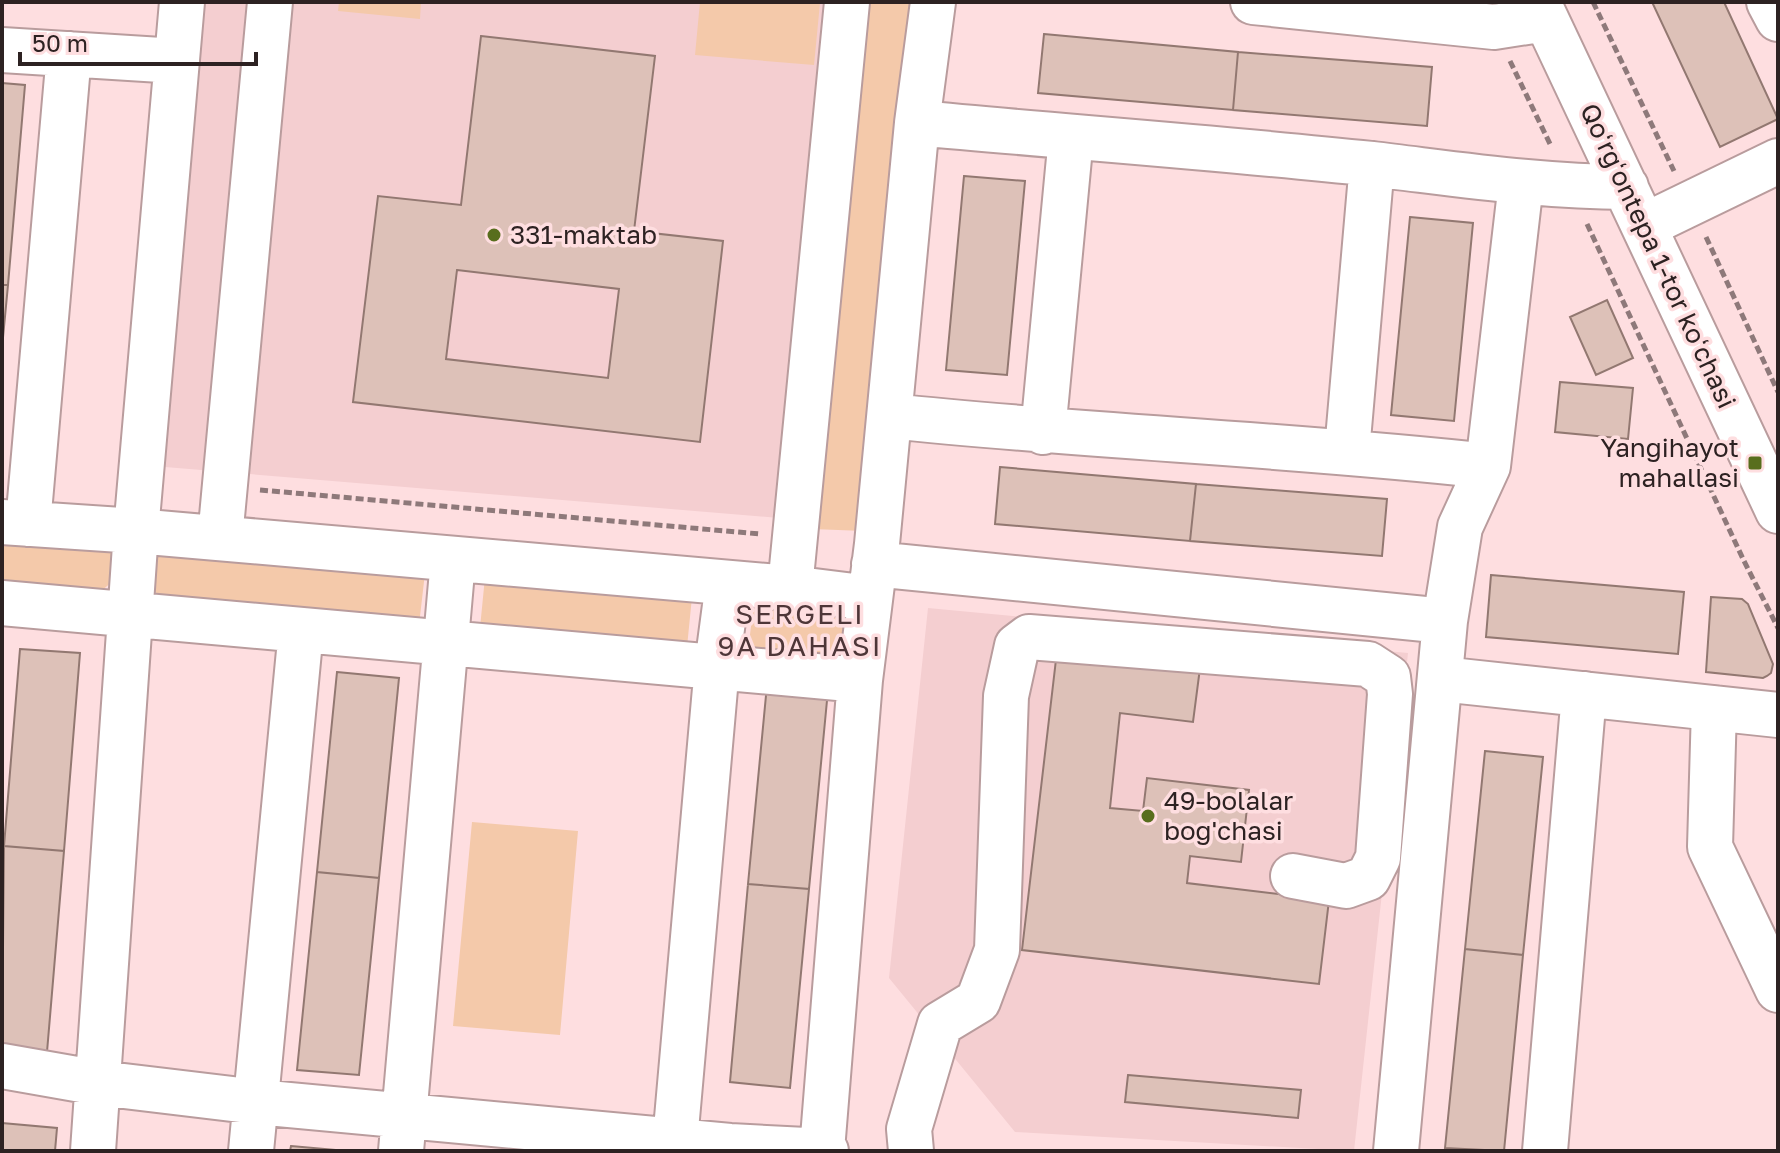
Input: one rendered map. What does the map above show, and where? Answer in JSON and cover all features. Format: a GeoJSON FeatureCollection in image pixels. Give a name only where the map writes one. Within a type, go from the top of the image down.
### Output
{"type":"FeatureCollection","features":[{"type":"Feature","properties":{"kind":"street"},"geometry":{"type":"LineString","coordinates":[[93,1151],[136,531],[182,2]]}},
{"type":"Feature","properties":{"kind":"street"},"geometry":{"type":"LineString","coordinates":[[220,538],[270,2]]}},
{"type":"Feature","properties":{"kind":"street"},"geometry":{"type":"LineString","coordinates":[[790,588],[847,2]]}},
{"type":"Feature","properties":{"kind":"street"},"geometry":{"type":"LineString","coordinates":[[2,1066],[99,1083],[257,1102],[402,1134],[675,1141],[729,1148],[824,1150],[860,680],[890,416],[917,123],[933,2]]}},
{"type":"Feature","properties":{"kind":"street"},"geometry":{"type":"LineString","coordinates":[[1253,2],[1494,27],[1542,11]]}},
{"type":"Feature","properties":{"kind":"street"},"geometry":{"type":"LineString","coordinates":[[1769,2],[1778,19]]}},
{"type":"Feature","properties":{"kind":"street","name":"Qoʻrgʻontepa 1-tor koʻchasi"},"geometry":{"type":"LineString","coordinates":[[1542,11],[1778,511]]}},
{"type":"Feature","properties":{"kind":"street"},"geometry":{"type":"LineString","coordinates":[[2,50],[177,61]]}},
{"type":"Feature","properties":{"kind":"street"},"geometry":{"type":"LineString","coordinates":[[69,54],[15,523],[790,588],[872,581],[1445,621]]}},
{"type":"Feature","properties":{"kind":"street"},"geometry":{"type":"LineString","coordinates":[[917,123],[1372,164],[1570,187],[1635,207],[1778,161]]}},
{"type":"Feature","properties":{"kind":"street"},"geometry":{"type":"LineString","coordinates":[[1043,432],[1071,137]]}},
{"type":"Feature","properties":{"kind":"street"},"geometry":{"type":"LineString","coordinates":[[1347,451],[1372,164]]}},
{"type":"Feature","properties":{"kind":"street"},"geometry":{"type":"LineString","coordinates":[[1396,1151],[1445,621],[1460,527],[1488,466],[1521,183]]}},
{"type":"Feature","properties":{"kind":"street"},"geometry":{"type":"LineString","coordinates":[[890,416],[1043,432],[1347,451],[1488,466]]}},
{"type":"Feature","properties":{"kind":"street"},"geometry":{"type":"LineString","coordinates":[[402,1134],[453,560]]}},
{"type":"Feature","properties":{"kind":"street"},"geometry":{"type":"LineString","coordinates":[[675,1141],[717,666],[728,583]]}},
{"type":"Feature","properties":{"kind":"street"},"geometry":{"type":"LineString","coordinates":[[2,603],[860,680]]}},
{"type":"Feature","properties":{"kind":"street"},"geometry":{"type":"LineString","coordinates":[[251,1151],[301,630]]}},
{"type":"Feature","properties":{"kind":"street"},"geometry":{"type":"LineString","coordinates":[[911,1151],[909,1129],[940,1024],[978,1001],[997,950],[1006,696],[1017,646],[1029,637],[1368,664],[1388,677],[1390,694],[1378,858],[1368,878],[1346,886],[1293,876]]}},
{"type":"Feature","properties":{"kind":"street"},"geometry":{"type":"LineString","coordinates":[[1441,679],[1778,715]]}},
{"type":"Feature","properties":{"kind":"street"},"geometry":{"type":"LineString","coordinates":[[1545,1151],[1584,694]]}},
{"type":"Feature","properties":{"kind":"street"},"geometry":{"type":"LineString","coordinates":[[1714,708],[1710,847],[1778,990]]}},
{"type":"Feature","properties":{"kind":"path"},"geometry":{"type":"LineString","coordinates":[[1494,27],[1778,628]]}},
{"type":"Feature","properties":{"kind":"path"},"geometry":{"type":"LineString","coordinates":[[226,487],[796,537]]}},
{"type":"Feature","properties":{"kind":"shaded area","name":"331-maktab"},"geometry":{"type":"Polygon","coordinates":[[[205,2],[823,2],[779,518],[165,467],[205,2]]]}},
{"type":"Feature","properties":{"kind":"shaded area"},"geometry":{"type":"Polygon","coordinates":[[[339,2],[421,2],[420,19],[338,11],[339,2]]]}},
{"type":"Feature","properties":{"kind":"shaded area"},"geometry":{"type":"Polygon","coordinates":[[[700,2],[820,3],[814,65],[695,55],[700,2]]]}},
{"type":"Feature","properties":{"kind":"shaded area"},"geometry":{"type":"Polygon","coordinates":[[[868,2],[914,3],[864,531],[812,529],[868,2]]]}},
{"type":"Feature","properties":{"kind":"shaded area"},"geometry":{"type":"Polygon","coordinates":[[[2,533],[114,549],[113,581],[100,592],[2,585],[2,533]]]}},
{"type":"Feature","properties":{"kind":"shaded area"},"geometry":{"type":"Polygon","coordinates":[[[157,554],[425,573],[419,625],[160,596],[153,590],[150,560],[157,554]]]}},
{"type":"Feature","properties":{"kind":"shaded area"},"geometry":{"type":"Polygon","coordinates":[[[485,577],[692,597],[687,647],[480,628],[485,577]]]}},
{"type":"Feature","properties":{"kind":"shaded area"},"geometry":{"type":"Polygon","coordinates":[[[754,602],[846,611],[841,660],[748,651],[754,602]]]}},
{"type":"Feature","properties":{"kind":"shaded area","name":"49-bolalar bog'chasi"},"geometry":{"type":"Polygon","coordinates":[[[928,608],[1408,653],[1354,1151],[1015,1132],[889,978],[928,608]]]}},
{"type":"Feature","properties":{"kind":"shaded area"},"geometry":{"type":"Polygon","coordinates":[[[472,822],[578,831],[560,1035],[453,1026],[472,822]]]}},
{"type":"Feature","properties":{"kind":"building"},"geometry":{"type":"Polygon","coordinates":[[[1652,2],[1724,2],[1778,119],[1720,147],[1652,2]]]}},
{"type":"Feature","properties":{"kind":"building"},"geometry":{"type":"Polygon","coordinates":[[[1044,34],[1238,52],[1233,110],[1038,93],[1044,34]]]}},
{"type":"Feature","properties":{"kind":"building"},"geometry":{"type":"Polygon","coordinates":[[[481,36],[655,56],[634,231],[723,241],[700,442],[353,402],[378,196],[461,205],[481,36]],[[457,270],[446,359],[608,378],[619,289],[457,270]]]}},
{"type":"Feature","properties":{"kind":"building"},"geometry":{"type":"Polygon","coordinates":[[[1238,52],[1432,67],[1427,126],[1233,110],[1238,52]]]}},
{"type":"Feature","properties":{"kind":"building"},"geometry":{"type":"Polygon","coordinates":[[[2,83],[25,85],[8,285],[2,285],[2,83]]]}},
{"type":"Feature","properties":{"kind":"building"},"geometry":{"type":"Polygon","coordinates":[[[964,176],[1025,181],[1007,375],[946,370],[964,176]]]}},
{"type":"Feature","properties":{"kind":"building"},"geometry":{"type":"Polygon","coordinates":[[[1410,217],[1473,223],[1454,421],[1391,415],[1410,217]]]}},
{"type":"Feature","properties":{"kind":"building"},"geometry":{"type":"Polygon","coordinates":[[[2,285],[8,285],[2,348],[2,285]]]}},
{"type":"Feature","properties":{"kind":"building"},"geometry":{"type":"Polygon","coordinates":[[[1607,300],[1633,358],[1596,375],[1570,317],[1607,300]]]}},
{"type":"Feature","properties":{"kind":"building"},"geometry":{"type":"Polygon","coordinates":[[[1560,382],[1633,388],[1628,439],[1555,432],[1560,382]]]}},
{"type":"Feature","properties":{"kind":"building"},"geometry":{"type":"Polygon","coordinates":[[[1000,467],[1196,484],[1190,541],[995,524],[1000,467]]]}},
{"type":"Feature","properties":{"kind":"building"},"geometry":{"type":"Polygon","coordinates":[[[1196,484],[1387,499],[1382,556],[1190,541],[1196,484]]]}},
{"type":"Feature","properties":{"kind":"building"},"geometry":{"type":"Polygon","coordinates":[[[1491,575],[1684,592],[1678,654],[1486,637],[1491,575]]]}},
{"type":"Feature","properties":{"kind":"building"},"geometry":{"type":"Polygon","coordinates":[[[1711,597],[1742,599],[1748,604],[1773,664],[1767,676],[1706,672],[1711,597]]]}},
{"type":"Feature","properties":{"kind":"building"},"geometry":{"type":"Polygon","coordinates":[[[20,649],[80,653],[64,851],[4,846],[20,649]]]}},
{"type":"Feature","properties":{"kind":"building"},"geometry":{"type":"Polygon","coordinates":[[[1057,651],[1200,668],[1193,722],[1120,713],[1110,808],[1143,811],[1147,778],[1249,790],[1241,862],[1190,856],[1187,883],[1329,900],[1319,984],[1022,950],[1057,651]]]}},
{"type":"Feature","properties":{"kind":"building"},"geometry":{"type":"Polygon","coordinates":[[[337,672],[399,678],[379,878],[317,872],[337,672]]]}},
{"type":"Feature","properties":{"kind":"building"},"geometry":{"type":"Polygon","coordinates":[[[767,685],[828,690],[809,889],[748,884],[767,685]]]}},
{"type":"Feature","properties":{"kind":"building"},"geometry":{"type":"Polygon","coordinates":[[[1485,751],[1543,757],[1523,955],[1465,949],[1485,751]]]}},
{"type":"Feature","properties":{"kind":"building"},"geometry":{"type":"Polygon","coordinates":[[[4,846],[64,851],[47,1052],[2,1048],[4,846]]]}},
{"type":"Feature","properties":{"kind":"building"},"geometry":{"type":"Polygon","coordinates":[[[317,872],[379,878],[359,1075],[297,1070],[317,872]]]}},
{"type":"Feature","properties":{"kind":"building"},"geometry":{"type":"Polygon","coordinates":[[[748,884],[809,889],[790,1088],[730,1082],[748,884]]]}},
{"type":"Feature","properties":{"kind":"building"},"geometry":{"type":"Polygon","coordinates":[[[1465,949],[1523,955],[1504,1151],[1445,1148],[1465,949]]]}},
{"type":"Feature","properties":{"kind":"building"},"geometry":{"type":"Polygon","coordinates":[[[1128,1075],[1301,1090],[1298,1118],[1125,1102],[1128,1075]]]}},
{"type":"Feature","properties":{"kind":"building"},"geometry":{"type":"Polygon","coordinates":[[[2,1123],[57,1128],[55,1151],[2,1151],[2,1123]]]}},
{"type":"Feature","properties":{"kind":"building"},"geometry":{"type":"Polygon","coordinates":[[[291,1146],[347,1151],[290,1151],[291,1146]]]}},
{"type":"Feature","properties":{"kind":"place","name":"331-maktab"},"geometry":{"type":"Point","coordinates":[494,235]}},
{"type":"Feature","properties":{"kind":"place","name":"Yangihayot mahallasi"},"geometry":{"type":"Point","coordinates":[1755,463]}},
{"type":"Feature","properties":{"kind":"place","name":"49-bolalar bog'chasi"},"geometry":{"type":"Point","coordinates":[1148,816]}},
{"type":"Feature","properties":{"kind":"district","name":"SERGELI 9A DAHASI"},"geometry":{"type":"Point","coordinates":[800,630]}}]}
